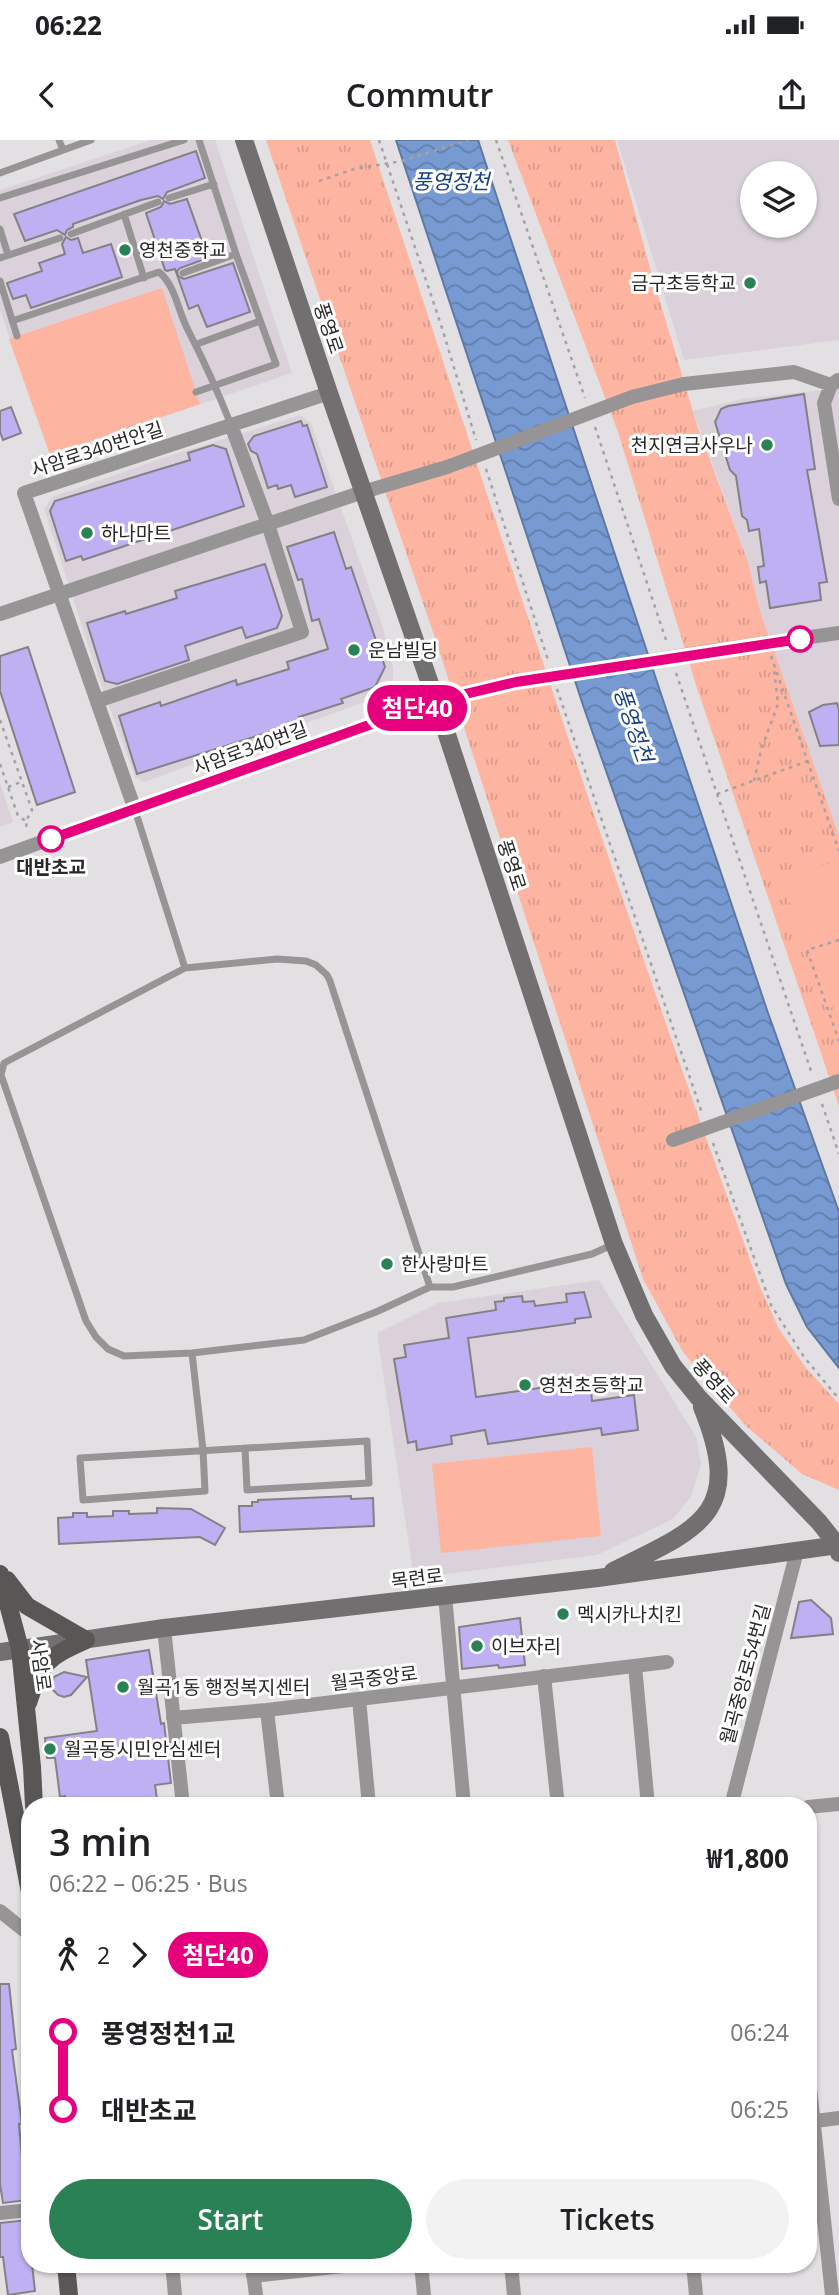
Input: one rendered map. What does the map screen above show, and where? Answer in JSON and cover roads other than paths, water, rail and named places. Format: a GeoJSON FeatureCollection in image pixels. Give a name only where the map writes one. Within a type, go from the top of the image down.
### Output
{"type":"FeatureCollection","features":[{"type":"Feature","properties":{"kind":"main road","name":"풍영로"},"geometry":{"type":"LineString","coordinates":[[244,140],[436,701],[614,1244],[644,1315],[673,1366],[698,1397],[819,1522],[839,1548]]}},
{"type":"Feature","properties":{"kind":"main road"},"geometry":{"type":"LineString","coordinates":[[598,1578],[687,1533],[708,1511],[719,1491],[721,1473],[715,1438],[698,1397]]}},
{"type":"Feature","properties":{"kind":"main road","name":"목련로"},"geometry":{"type":"LineString","coordinates":[[0,1653],[164,1628],[839,1548]]}},
{"type":"Feature","properties":{"kind":"main road"},"geometry":{"type":"LineString","coordinates":[[0,1569],[27,1606],[86,1640]]}},
{"type":"Feature","properties":{"kind":"main road","name":"사암로"},"geometry":{"type":"LineString","coordinates":[[0,1574],[20,1649],[33,1797]]}},
{"type":"Feature","properties":{"kind":"main road"},"geometry":{"type":"LineString","coordinates":[[26,1710],[37,1675],[57,1653],[86,1640]]}},
{"type":"Feature","properties":{"kind":"main road"},"geometry":{"type":"LineString","coordinates":[[0,1737],[21,1846]]}},
{"type":"Feature","properties":{"kind":"main road"},"geometry":{"type":"LineString","coordinates":[[67,2273],[69,2295]]}},
{"type":"Feature","properties":{"kind":"street"},"geometry":{"type":"LineString","coordinates":[[0,614],[363,492],[447,467],[632,397],[671,386],[794,372],[835,382],[824,403],[839,499]]}},
{"type":"Feature","properties":{"kind":"street","name":"사암로340번안길"},"geometry":{"type":"LineString","coordinates":[[135,810],[24,493],[329,393]]}},
{"type":"Feature","properties":{"kind":"street"},"geometry":{"type":"LineString","coordinates":[[97,701],[302,632],[268,524],[231,425]]}},
{"type":"Feature","properties":{"kind":"street","name":"사암로340번길"},"geometry":{"type":"LineString","coordinates":[[0,857],[436,701],[516,682],[839,633]]}},
{"type":"Feature","properties":{"kind":"street"},"geometry":{"type":"LineString","coordinates":[[673,1140],[839,1082]]}},
{"type":"Feature","properties":{"kind":"street","name":"월곡중앙로54번길"},"geometry":{"type":"LineString","coordinates":[[733,1797],[797,1551]]}},
{"type":"Feature","properties":{"kind":"street"},"geometry":{"type":"LineString","coordinates":[[445,1595],[463,1797]]}},
{"type":"Feature","properties":{"kind":"street"},"geometry":{"type":"LineString","coordinates":[[164,1628],[182,1797]]}},
{"type":"Feature","properties":{"kind":"street","name":"월곡중앙로"},"geometry":{"type":"LineString","coordinates":[[173,1718],[267,1710],[667,1662]]}},
{"type":"Feature","properties":{"kind":"street"},"geometry":{"type":"LineString","coordinates":[[635,1666],[647,1797]]}},
{"type":"Feature","properties":{"kind":"street"},"geometry":{"type":"LineString","coordinates":[[544,1676],[557,1797]]}},
{"type":"Feature","properties":{"kind":"street"},"geometry":{"type":"LineString","coordinates":[[359,1699],[368,1797]]}},
{"type":"Feature","properties":{"kind":"street"},"geometry":{"type":"LineString","coordinates":[[267,1710],[277,1797]]}},
{"type":"Feature","properties":{"kind":"street"},"geometry":{"type":"LineString","coordinates":[[817,1806],[839,1804]]}},
{"type":"Feature","properties":{"kind":"street"},"geometry":{"type":"LineString","coordinates":[[0,1911],[21,1928]]}},
{"type":"Feature","properties":{"kind":"street"},"geometry":{"type":"LineString","coordinates":[[817,2121],[839,2118]]}},
{"type":"Feature","properties":{"kind":"street"},"geometry":{"type":"LineString","coordinates":[[0,2213],[21,2211]]}},
{"type":"Feature","properties":{"kind":"street"},"geometry":{"type":"LineString","coordinates":[[817,2220],[832,2295]]}},
{"type":"Feature","properties":{"kind":"street"},"geometry":{"type":"LineString","coordinates":[[173,2273],[175,2295]]}},
{"type":"Feature","properties":{"kind":"street"},"geometry":{"type":"LineString","coordinates":[[253,2273],[257,2295]]}},
{"type":"Feature","properties":{"kind":"street"},"geometry":{"type":"LineString","coordinates":[[422,2273],[424,2295]]}},
{"type":"Feature","properties":{"kind":"street"},"geometry":{"type":"LineString","coordinates":[[512,2273],[514,2295]]}},
{"type":"Feature","properties":{"kind":"street"},"geometry":{"type":"LineString","coordinates":[[694,2273],[696,2295]]}},
{"type":"Feature","properties":{"kind":"lane"},"geometry":{"type":"LineString","coordinates":[[59,140],[63,150]]}},
{"type":"Feature","properties":{"kind":"lane"},"geometry":{"type":"LineString","coordinates":[[0,173],[91,140]]}},
{"type":"Feature","properties":{"kind":"lane"},"geometry":{"type":"LineString","coordinates":[[0,198],[184,140]]}},
{"type":"Feature","properties":{"kind":"lane"},"geometry":{"type":"LineString","coordinates":[[196,392],[276,364],[199,140]]}},
{"type":"Feature","properties":{"kind":"lane"},"geometry":{"type":"LineString","coordinates":[[169,198],[214,184]]}},
{"type":"Feature","properties":{"kind":"lane"},"geometry":{"type":"LineString","coordinates":[[71,234],[158,202]]}},
{"type":"Feature","properties":{"kind":"lane"},"geometry":{"type":"LineString","coordinates":[[124,214],[144,278]]}},
{"type":"Feature","properties":{"kind":"lane"},"geometry":{"type":"LineString","coordinates":[[0,229],[4,257],[60,238]]}},
{"type":"Feature","properties":{"kind":"lane"},"geometry":{"type":"LineString","coordinates":[[183,273],[236,254]]}},
{"type":"Feature","properties":{"kind":"lane"},"geometry":{"type":"LineString","coordinates":[[12,321],[159,272],[167,279],[187,329],[216,385],[231,425]]}},
{"type":"Feature","properties":{"kind":"lane"},"geometry":{"type":"LineString","coordinates":[[0,281],[18,336]]}},
{"type":"Feature","properties":{"kind":"lane"},"geometry":{"type":"LineString","coordinates":[[197,344],[260,321]]}},
{"type":"Feature","properties":{"kind":"lane"},"geometry":{"type":"LineString","coordinates":[[135,810],[185,968]]}},
{"type":"Feature","properties":{"kind":"lane"},"geometry":{"type":"LineString","coordinates":[[430,1287],[327,975],[316,965],[306,961],[277,959],[185,968],[4,1063],[1,1075],[86,1321],[108,1349],[124,1356],[192,1353],[304,1340],[430,1287],[453,1287],[592,1254],[614,1244]]}},
{"type":"Feature","properties":{"kind":"lane"},"geometry":{"type":"LineString","coordinates":[[192,1353],[203,1450],[205,1491],[83,1500],[80,1458],[203,1450],[367,1441],[369,1483],[247,1490],[245,1448]]}},
{"type":"Feature","properties":{"kind":"water","name":"풍영정천"},"geometry":{"type":"Polygon","coordinates":[[[396,140],[478,140],[768,1013],[839,1212],[839,1368],[807,1327],[786,1284],[584,708],[396,140]]]}},
{"type":"Feature","properties":{"kind":"place","name":"영천중학교"},"geometry":{"type":"Point","coordinates":[125,250]}},
{"type":"Feature","properties":{"kind":"place","name":"금구초등학교"},"geometry":{"type":"Point","coordinates":[750,283]}},
{"type":"Feature","properties":{"kind":"place","name":"천지연금사우나"},"geometry":{"type":"Point","coordinates":[767,445]}},
{"type":"Feature","properties":{"kind":"place","name":"하나마트"},"geometry":{"type":"Point","coordinates":[87,533]}},
{"type":"Feature","properties":{"kind":"place","name":"운남빌딩"},"geometry":{"type":"Point","coordinates":[354,650]}},
{"type":"Feature","properties":{"kind":"place","name":"대반초교"},"geometry":{"type":"Point","coordinates":[51,839]}},
{"type":"Feature","properties":{"kind":"place","name":"한사랑마트"},"geometry":{"type":"Point","coordinates":[387,1264]}},
{"type":"Feature","properties":{"kind":"place","name":"영천초등학교"},"geometry":{"type":"Point","coordinates":[525,1385]}},
{"type":"Feature","properties":{"kind":"place","name":"멕시카나치킨"},"geometry":{"type":"Point","coordinates":[563,1614]}},
{"type":"Feature","properties":{"kind":"place","name":"이브자리"},"geometry":{"type":"Point","coordinates":[477,1646]}},
{"type":"Feature","properties":{"kind":"place","name":"월곡1동 행정복지센터"},"geometry":{"type":"Point","coordinates":[123,1687]}},
{"type":"Feature","properties":{"kind":"place","name":"월곡동시민안심센터"},"geometry":{"type":"Point","coordinates":[50,1749]}}]}
